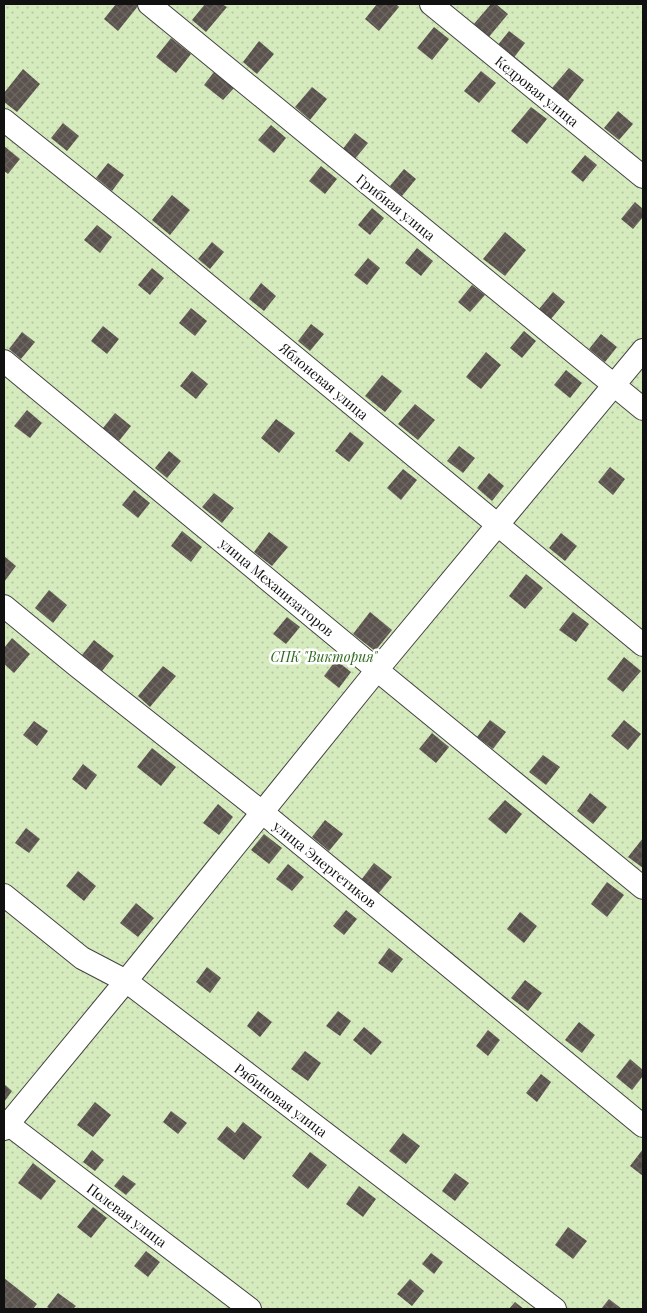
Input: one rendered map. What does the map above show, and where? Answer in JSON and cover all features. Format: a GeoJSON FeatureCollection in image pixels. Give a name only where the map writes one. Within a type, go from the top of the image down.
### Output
{"type":"FeatureCollection","features":[{"type":"Feature","properties":{"kind":"street","name":"Грибная улица"},"geometry":{"type":"LineString","coordinates":[[149,4],[643,409]]}},
{"type":"Feature","properties":{"kind":"street","name":"Кедровая улица"},"geometry":{"type":"LineString","coordinates":[[431,4],[643,176]]}},
{"type":"Feature","properties":{"kind":"street","name":"Яблоневая улица"},"geometry":{"type":"LineString","coordinates":[[4,120],[129,220],[643,645]]}},
{"type":"Feature","properties":{"kind":"street"},"geometry":{"type":"LineString","coordinates":[[5,1125],[126,981],[497,524],[643,350]]}},
{"type":"Feature","properties":{"kind":"street","name":"улица Механизаторов"},"geometry":{"type":"LineString","coordinates":[[4,361],[643,888]]}},
{"type":"Feature","properties":{"kind":"street","name":"улица Энергетиков"},"geometry":{"type":"LineString","coordinates":[[4,606],[262,812],[643,1126]]}},
{"type":"Feature","properties":{"kind":"street","name":"Рябиновая улица"},"geometry":{"type":"LineString","coordinates":[[4,896],[82,958],[126,981],[555,1309]]}},
{"type":"Feature","properties":{"kind":"street","name":"Полевая улица"},"geometry":{"type":"LineString","coordinates":[[5,1125],[250,1309]]}},
{"type":"Feature","properties":{"kind":"green space","name":"СПК \"Виктория\""},"geometry":{"type":"Polygon","coordinates":[[[4,4],[643,4],[643,1309],[4,1309],[4,4]]]}},
{"type":"Feature","properties":{"kind":"building"},"geometry":{"type":"Polygon","coordinates":[[[116,4],[136,4],[138,6],[118,31],[104,19],[116,4]]]}},
{"type":"Feature","properties":{"kind":"building"},"geometry":{"type":"Polygon","coordinates":[[[205,4],[222,4],[227,7],[206,32],[192,20],[205,4]]]}},
{"type":"Feature","properties":{"kind":"building"},"geometry":{"type":"Polygon","coordinates":[[[377,4],[396,4],[399,7],[379,31],[365,19],[377,4]]]}},
{"type":"Feature","properties":{"kind":"building"},"geometry":{"type":"Polygon","coordinates":[[[491,4],[496,4],[508,14],[488,38],[473,25],[491,4]]]}},
{"type":"Feature","properties":{"kind":"building"},"geometry":{"type":"Polygon","coordinates":[[[434,27],[449,39],[432,60],[417,48],[434,27]]]}},
{"type":"Feature","properties":{"kind":"building"},"geometry":{"type":"Polygon","coordinates":[[[509,31],[525,43],[513,59],[497,46],[509,31]]]}},
{"type":"Feature","properties":{"kind":"building"},"geometry":{"type":"Polygon","coordinates":[[[171,38],[191,54],[176,73],[156,57],[171,38]]]}},
{"type":"Feature","properties":{"kind":"building"},"geometry":{"type":"Polygon","coordinates":[[[259,41],[274,54],[257,74],[243,62],[259,41]]]}},
{"type":"Feature","properties":{"kind":"building"},"geometry":{"type":"Polygon","coordinates":[[[569,68],[584,80],[568,101],[552,88],[569,68]]]}},
{"type":"Feature","properties":{"kind":"building"},"geometry":{"type":"Polygon","coordinates":[[[23,69],[40,84],[17,112],[4,102],[4,93],[23,69]]]}},
{"type":"Feature","properties":{"kind":"building"},"geometry":{"type":"Polygon","coordinates":[[[481,71],[496,83],[479,103],[464,91],[481,71]]]}},
{"type":"Feature","properties":{"kind":"building"},"geometry":{"type":"Polygon","coordinates":[[[214,72],[234,88],[223,100],[204,85],[214,72]]]}},
{"type":"Feature","properties":{"kind":"building"},"geometry":{"type":"Polygon","coordinates":[[[312,87],[327,99],[310,120],[295,107],[312,87]]]}},
{"type":"Feature","properties":{"kind":"building"},"geometry":{"type":"Polygon","coordinates":[[[531,107],[547,119],[527,144],[511,131],[531,107]]]}},
{"type":"Feature","properties":{"kind":"building"},"geometry":{"type":"Polygon","coordinates":[[[618,111],[633,124],[619,140],[604,128],[618,111]]]}},
{"type":"Feature","properties":{"kind":"building"},"geometry":{"type":"Polygon","coordinates":[[[63,123],[79,136],[67,151],[51,138],[63,123]]]}},
{"type":"Feature","properties":{"kind":"building"},"geometry":{"type":"Polygon","coordinates":[[[271,125],[286,138],[274,153],[258,140],[271,125]]]}},
{"type":"Feature","properties":{"kind":"building"},"geometry":{"type":"Polygon","coordinates":[[[355,133],[368,143],[354,160],[342,150],[355,133]]]}},
{"type":"Feature","properties":{"kind":"building"},"geometry":{"type":"Polygon","coordinates":[[[4,146],[20,159],[8,174],[4,171],[4,146]]]}},
{"type":"Feature","properties":{"kind":"building"},"geometry":{"type":"Polygon","coordinates":[[[585,155],[597,165],[583,182],[571,172],[585,155]]]}},
{"type":"Feature","properties":{"kind":"building"},"geometry":{"type":"Polygon","coordinates":[[[108,163],[124,175],[112,191],[96,178],[108,163]]]}},
{"type":"Feature","properties":{"kind":"building"},"geometry":{"type":"Polygon","coordinates":[[[321,166],[337,179],[325,194],[309,181],[321,166]]]}},
{"type":"Feature","properties":{"kind":"building"},"geometry":{"type":"Polygon","coordinates":[[[404,169],[416,179],[402,196],[390,186],[404,169]]]}},
{"type":"Feature","properties":{"kind":"building"},"geometry":{"type":"Polygon","coordinates":[[[172,195],[190,210],[170,235],[152,220],[172,195]]]}},
{"type":"Feature","properties":{"kind":"building"},"geometry":{"type":"Polygon","coordinates":[[[635,202],[643,209],[643,217],[633,229],[621,219],[635,202]]]}},
{"type":"Feature","properties":{"kind":"building"},"geometry":{"type":"Polygon","coordinates":[[[372,208],[384,218],[370,235],[358,225],[372,208]]]}},
{"type":"Feature","properties":{"kind":"building"},"geometry":{"type":"Polygon","coordinates":[[[97,225],[112,237],[100,253],[84,240],[97,225]]]}},
{"type":"Feature","properties":{"kind":"building"},"geometry":{"type":"Polygon","coordinates":[[[505,232],[526,250],[505,276],[483,259],[505,232]]]}},
{"type":"Feature","properties":{"kind":"building"},"geometry":{"type":"Polygon","coordinates":[[[212,242],[224,252],[210,269],[198,259],[212,242]]]}},
{"type":"Feature","properties":{"kind":"building"},"geometry":{"type":"Polygon","coordinates":[[[417,248],[433,261],[421,276],[405,263],[417,248]]]}},
{"type":"Feature","properties":{"kind":"building"},"geometry":{"type":"Polygon","coordinates":[[[368,258],[380,268],[367,285],[354,275],[368,258]]]}},
{"type":"Feature","properties":{"kind":"building"},"geometry":{"type":"Polygon","coordinates":[[[152,268],[164,278],[150,295],[138,285],[152,268]]]}},
{"type":"Feature","properties":{"kind":"building"},"geometry":{"type":"Polygon","coordinates":[[[261,283],[276,296],[264,311],[249,299],[261,283]]]}},
{"type":"Feature","properties":{"kind":"building"},"geometry":{"type":"Polygon","coordinates":[[[472,285],[485,295],[470,312],[458,302],[472,285]]]}},
{"type":"Feature","properties":{"kind":"building"},"geometry":{"type":"Polygon","coordinates":[[[553,292],[565,302],[551,319],[539,309],[553,292]]]}},
{"type":"Feature","properties":{"kind":"building"},"geometry":{"type":"Polygon","coordinates":[[[191,308],[207,321],[195,336],[179,323],[191,308]]]}},
{"type":"Feature","properties":{"kind":"building"},"geometry":{"type":"Polygon","coordinates":[[[311,324],[324,334],[310,351],[298,341],[311,324]]]}},
{"type":"Feature","properties":{"kind":"building"},"geometry":{"type":"Polygon","coordinates":[[[103,326],[119,339],[107,354],[91,341],[103,326]]]}},
{"type":"Feature","properties":{"kind":"building"},"geometry":{"type":"Polygon","coordinates":[[[524,331],[536,341],[522,358],[510,348],[524,331]]]}},
{"type":"Feature","properties":{"kind":"building"},"geometry":{"type":"Polygon","coordinates":[[[22,332],[35,342],[21,359],[9,349],[22,332]]]}},
{"type":"Feature","properties":{"kind":"building"},"geometry":{"type":"Polygon","coordinates":[[[601,334],[617,347],[605,362],[589,349],[601,334]]]}},
{"type":"Feature","properties":{"kind":"building"},"geometry":{"type":"Polygon","coordinates":[[[486,352],[501,365],[481,389],[466,377],[486,352]]]}},
{"type":"Feature","properties":{"kind":"building"},"geometry":{"type":"Polygon","coordinates":[[[566,370],[582,383],[570,398],[554,385],[566,370]]]}},
{"type":"Feature","properties":{"kind":"building"},"geometry":{"type":"Polygon","coordinates":[[[192,371],[208,384],[196,399],[180,386],[192,371]]]}},
{"type":"Feature","properties":{"kind":"building"},"geometry":{"type":"Polygon","coordinates":[[[382,375],[402,391],[385,412],[365,396],[382,375]]]}},
{"type":"Feature","properties":{"kind":"building"},"geometry":{"type":"Polygon","coordinates":[[[415,404],[435,420],[418,440],[398,424],[415,404]]]}},
{"type":"Feature","properties":{"kind":"building"},"geometry":{"type":"Polygon","coordinates":[[[27,410],[42,423],[30,438],[14,426],[27,410]]]}},
{"type":"Feature","properties":{"kind":"building"},"geometry":{"type":"Polygon","coordinates":[[[115,413],[131,426],[119,441],[103,428],[115,413]]]}},
{"type":"Feature","properties":{"kind":"building"},"geometry":{"type":"Polygon","coordinates":[[[276,419],[295,433],[279,453],[261,438],[276,419]]]}},
{"type":"Feature","properties":{"kind":"building"},"geometry":{"type":"Polygon","coordinates":[[[350,432],[364,443],[349,462],[335,451],[350,432]]]}},
{"type":"Feature","properties":{"kind":"building"},"geometry":{"type":"Polygon","coordinates":[[[459,446],[475,458],[463,473],[447,461],[459,446]]]}},
{"type":"Feature","properties":{"kind":"building"},"geometry":{"type":"Polygon","coordinates":[[[169,451],[181,461],[167,478],[155,468],[169,451]]]}},
{"type":"Feature","properties":{"kind":"building"},"geometry":{"type":"Polygon","coordinates":[[[610,467],[625,479],[613,495],[598,482],[610,467]]]}},
{"type":"Feature","properties":{"kind":"building"},"geometry":{"type":"Polygon","coordinates":[[[403,469],[417,480],[401,500],[387,488],[403,469]]]}},
{"type":"Feature","properties":{"kind":"building"},"geometry":{"type":"Polygon","coordinates":[[[489,473],[504,486],[492,501],[477,488],[489,473]]]}},
{"type":"Feature","properties":{"kind":"building"},"geometry":{"type":"Polygon","coordinates":[[[134,490],[150,503],[138,518],[122,505],[134,490]]]}},
{"type":"Feature","properties":{"kind":"building"},"geometry":{"type":"Polygon","coordinates":[[[214,493],[234,508],[222,523],[202,507],[214,493]]]}},
{"type":"Feature","properties":{"kind":"building"},"geometry":{"type":"Polygon","coordinates":[[[182,531],[202,547],[191,562],[171,546],[182,531]]]}},
{"type":"Feature","properties":{"kind":"building"},"geometry":{"type":"Polygon","coordinates":[[[269,532],[288,547],[272,566],[254,552],[269,532]]]}},
{"type":"Feature","properties":{"kind":"building"},"geometry":{"type":"Polygon","coordinates":[[[561,533],[577,546],[565,561],[549,548],[561,533]]]}},
{"type":"Feature","properties":{"kind":"building"},"geometry":{"type":"Polygon","coordinates":[[[4,556],[16,566],[4,582],[4,556]]]}},
{"type":"Feature","properties":{"kind":"building"},"geometry":{"type":"Polygon","coordinates":[[[526,574],[543,588],[525,609],[509,596],[526,574]]]}},
{"type":"Feature","properties":{"kind":"building"},"geometry":{"type":"Polygon","coordinates":[[[49,590],[67,605],[53,623],[35,608],[49,590]]]}},
{"type":"Feature","properties":{"kind":"building"},"geometry":{"type":"Polygon","coordinates":[[[370,612],[392,630],[375,651],[353,634],[370,612]]]}},
{"type":"Feature","properties":{"kind":"building"},"geometry":{"type":"Polygon","coordinates":[[[573,612],[589,624],[576,642],[559,630],[573,612]]]}},
{"type":"Feature","properties":{"kind":"building"},"geometry":{"type":"Polygon","coordinates":[[[287,617],[300,627],[286,644],[273,634],[287,617]]]}},
{"type":"Feature","properties":{"kind":"building"},"geometry":{"type":"Polygon","coordinates":[[[12,638],[30,654],[14,673],[4,664],[4,648],[12,638]]]}},
{"type":"Feature","properties":{"kind":"building"},"geometry":{"type":"Polygon","coordinates":[[[94,640],[114,656],[102,671],[82,655],[94,640]]]}},
{"type":"Feature","properties":{"kind":"building"},"geometry":{"type":"Polygon","coordinates":[[[624,657],[641,671],[623,692],[607,679],[624,657]]]}},
{"type":"Feature","properties":{"kind":"building"},"geometry":{"type":"Polygon","coordinates":[[[336,660],[351,672],[339,688],[324,676],[336,660]]]}},
{"type":"Feature","properties":{"kind":"building"},"geometry":{"type":"Polygon","coordinates":[[[163,666],[176,676],[150,707],[138,696],[163,666]]]}},
{"type":"Feature","properties":{"kind":"building"},"geometry":{"type":"Polygon","coordinates":[[[490,720],[506,732],[493,749],[477,737],[490,720]]]}},
{"type":"Feature","properties":{"kind":"building"},"geometry":{"type":"Polygon","coordinates":[[[624,720],[641,734],[628,750],[611,736],[624,720]]]}},
{"type":"Feature","properties":{"kind":"building"},"geometry":{"type":"Polygon","coordinates":[[[34,721],[48,731],[37,746],[23,735],[34,721]]]}},
{"type":"Feature","properties":{"kind":"building"},"geometry":{"type":"Polygon","coordinates":[[[432,733],[449,747],[436,763],[419,749],[432,733]]]}},
{"type":"Feature","properties":{"kind":"building"},"geometry":{"type":"Polygon","coordinates":[[[152,748],[176,767],[161,786],[137,767],[152,748]]]}},
{"type":"Feature","properties":{"kind":"building"},"geometry":{"type":"Polygon","coordinates":[[[543,755],[560,767],[546,785],[529,772],[543,755]]]}},
{"type":"Feature","properties":{"kind":"building"},"geometry":{"type":"Polygon","coordinates":[[[83,764],[97,775],[86,790],[72,779],[83,764]]]}},
{"type":"Feature","properties":{"kind":"building"},"geometry":{"type":"Polygon","coordinates":[[[590,793],[607,807],[593,824],[577,811],[590,793]]]}},
{"type":"Feature","properties":{"kind":"building"},"geometry":{"type":"Polygon","coordinates":[[[505,800],[522,814],[506,834],[488,819],[505,800]]]}},
{"type":"Feature","properties":{"kind":"building"},"geometry":{"type":"Polygon","coordinates":[[[218,804],[233,817],[219,835],[203,823],[218,804]]]}},
{"type":"Feature","properties":{"kind":"building"},"geometry":{"type":"Polygon","coordinates":[[[325,820],[343,834],[329,851],[312,837],[325,820]]]}},
{"type":"Feature","properties":{"kind":"building"},"geometry":{"type":"Polygon","coordinates":[[[26,828],[40,839],[29,853],[15,843],[26,828]]]}},
{"type":"Feature","properties":{"kind":"building"},"geometry":{"type":"Polygon","coordinates":[[[264,834],[282,848],[269,864],[251,850],[264,834]]]}},
{"type":"Feature","properties":{"kind":"building"},"geometry":{"type":"Polygon","coordinates":[[[643,838],[643,868],[628,857],[643,838]]]}},
{"type":"Feature","properties":{"kind":"building"},"geometry":{"type":"Polygon","coordinates":[[[374,863],[392,877],[378,894],[361,880],[374,863]]]}},
{"type":"Feature","properties":{"kind":"building"},"geometry":{"type":"Polygon","coordinates":[[[288,864],[304,877],[292,891],[276,879],[288,864]]]}},
{"type":"Feature","properties":{"kind":"building"},"geometry":{"type":"Polygon","coordinates":[[[78,871],[96,886],[84,901],[66,886],[78,871]]]}},
{"type":"Feature","properties":{"kind":"building"},"geometry":{"type":"Polygon","coordinates":[[[607,882],[624,895],[607,917],[591,904],[607,882]]]}},
{"type":"Feature","properties":{"kind":"building"},"geometry":{"type":"Polygon","coordinates":[[[136,903],[154,918],[138,937],[120,923],[136,903]]]}},
{"type":"Feature","properties":{"kind":"building"},"geometry":{"type":"Polygon","coordinates":[[[346,910],[357,919],[344,935],[333,926],[346,910]]]}},
{"type":"Feature","properties":{"kind":"building"},"geometry":{"type":"Polygon","coordinates":[[[520,912],[537,926],[524,943],[507,929],[520,912]]]}},
{"type":"Feature","properties":{"kind":"building"},"geometry":{"type":"Polygon","coordinates":[[[389,948],[403,959],[392,973],[378,963],[389,948]]]}},
{"type":"Feature","properties":{"kind":"building"},"geometry":{"type":"Polygon","coordinates":[[[207,967],[221,978],[210,993],[196,982],[207,967]]]}},
{"type":"Feature","properties":{"kind":"building"},"geometry":{"type":"Polygon","coordinates":[[[525,980],[542,993],[528,1011],[511,998],[525,980]]]}},
{"type":"Feature","properties":{"kind":"building"},"geometry":{"type":"Polygon","coordinates":[[[258,1011],[272,1022],[260,1037],[247,1026],[258,1011]]]}},
{"type":"Feature","properties":{"kind":"building"},"geometry":{"type":"Polygon","coordinates":[[[338,1011],[351,1021],[340,1036],[326,1026],[338,1011]]]}},
{"type":"Feature","properties":{"kind":"building"},"geometry":{"type":"Polygon","coordinates":[[[579,1022],[595,1035],[582,1053],[565,1040],[579,1022]]]}},
{"type":"Feature","properties":{"kind":"building"},"geometry":{"type":"Polygon","coordinates":[[[364,1027],[382,1042],[371,1055],[353,1040],[364,1027]]]}},
{"type":"Feature","properties":{"kind":"building"},"geometry":{"type":"Polygon","coordinates":[[[488,1030],[500,1040],[488,1056],[476,1046],[488,1030]]]}},
{"type":"Feature","properties":{"kind":"building"},"geometry":{"type":"Polygon","coordinates":[[[305,1051],[321,1063],[308,1081],[291,1069],[305,1051]]]}},
{"type":"Feature","properties":{"kind":"building"},"geometry":{"type":"Polygon","coordinates":[[[630,1059],[643,1070],[643,1076],[632,1090],[616,1077],[630,1059]]]}},
{"type":"Feature","properties":{"kind":"building"},"geometry":{"type":"Polygon","coordinates":[[[541,1074],[551,1082],[537,1102],[526,1093],[541,1074]]]}},
{"type":"Feature","properties":{"kind":"building"},"geometry":{"type":"Polygon","coordinates":[[[4,1084],[12,1091],[4,1102],[4,1084]]]}},
{"type":"Feature","properties":{"kind":"building"},"geometry":{"type":"Polygon","coordinates":[[[95,1102],[111,1115],[93,1137],[77,1125],[95,1102]]]}},
{"type":"Feature","properties":{"kind":"building"},"geometry":{"type":"Polygon","coordinates":[[[171,1111],[187,1123],[178,1134],[163,1122],[171,1111]]]}},
{"type":"Feature","properties":{"kind":"building"},"geometry":{"type":"Polygon","coordinates":[[[243,1122],[262,1137],[244,1160],[217,1139],[227,1126],[235,1133],[243,1122]]]}},
{"type":"Feature","properties":{"kind":"building"},"geometry":{"type":"Polygon","coordinates":[[[403,1133],[420,1146],[406,1164],[389,1151],[403,1133]]]}},
{"type":"Feature","properties":{"kind":"building"},"geometry":{"type":"Polygon","coordinates":[[[643,1149],[643,1176],[630,1166],[643,1149]]]}},
{"type":"Feature","properties":{"kind":"building"},"geometry":{"type":"Polygon","coordinates":[[[92,1150],[104,1160],[95,1171],[83,1162],[92,1150]]]}},
{"type":"Feature","properties":{"kind":"building"},"geometry":{"type":"Polygon","coordinates":[[[310,1152],[327,1165],[308,1189],[292,1176],[310,1152]]]}},
{"type":"Feature","properties":{"kind":"building"},"geometry":{"type":"Polygon","coordinates":[[[33,1163],[56,1181],[41,1200],[18,1183],[33,1163]]]}},
{"type":"Feature","properties":{"kind":"building"},"geometry":{"type":"Polygon","coordinates":[[[455,1173],[469,1183],[455,1201],[442,1191],[455,1173]]]}},
{"type":"Feature","properties":{"kind":"building"},"geometry":{"type":"Polygon","coordinates":[[[123,1175],[136,1184],[126,1195],[114,1186],[123,1175]]]}},
{"type":"Feature","properties":{"kind":"building"},"geometry":{"type":"Polygon","coordinates":[[[359,1186],[376,1199],[363,1217],[346,1204],[359,1186]]]}},
{"type":"Feature","properties":{"kind":"building"},"geometry":{"type":"Polygon","coordinates":[[[93,1207],[107,1218],[91,1238],[77,1227],[93,1207]]]}},
{"type":"Feature","properties":{"kind":"building"},"geometry":{"type":"Polygon","coordinates":[[[568,1227],[587,1241],[573,1259],[555,1245],[568,1227]]]}},
{"type":"Feature","properties":{"kind":"building"},"geometry":{"type":"Polygon","coordinates":[[[146,1251],[160,1262],[148,1277],[134,1266],[146,1251]]]}},
{"type":"Feature","properties":{"kind":"building"},"geometry":{"type":"Polygon","coordinates":[[[431,1253],[443,1262],[434,1274],[422,1264],[431,1253]]]}},
{"type":"Feature","properties":{"kind":"building"},"geometry":{"type":"Polygon","coordinates":[[[4,1278],[37,1304],[33,1309],[4,1309],[4,1278]]]}},
{"type":"Feature","properties":{"kind":"building"},"geometry":{"type":"Polygon","coordinates":[[[410,1279],[424,1291],[412,1306],[397,1294],[410,1279]]]}},
{"type":"Feature","properties":{"kind":"building"},"geometry":{"type":"Polygon","coordinates":[[[58,1293],[76,1306],[73,1309],[50,1309],[47,1307],[58,1293]]]}},
{"type":"Feature","properties":{"kind":"building"},"geometry":{"type":"Polygon","coordinates":[[[609,1299],[622,1309],[601,1309],[609,1299]]]}},
{"type":"Feature","properties":{"kind":"building"},"geometry":{"type":"Polygon","coordinates":[[[515,1302],[524,1309],[509,1309],[515,1302]]]}}]}
